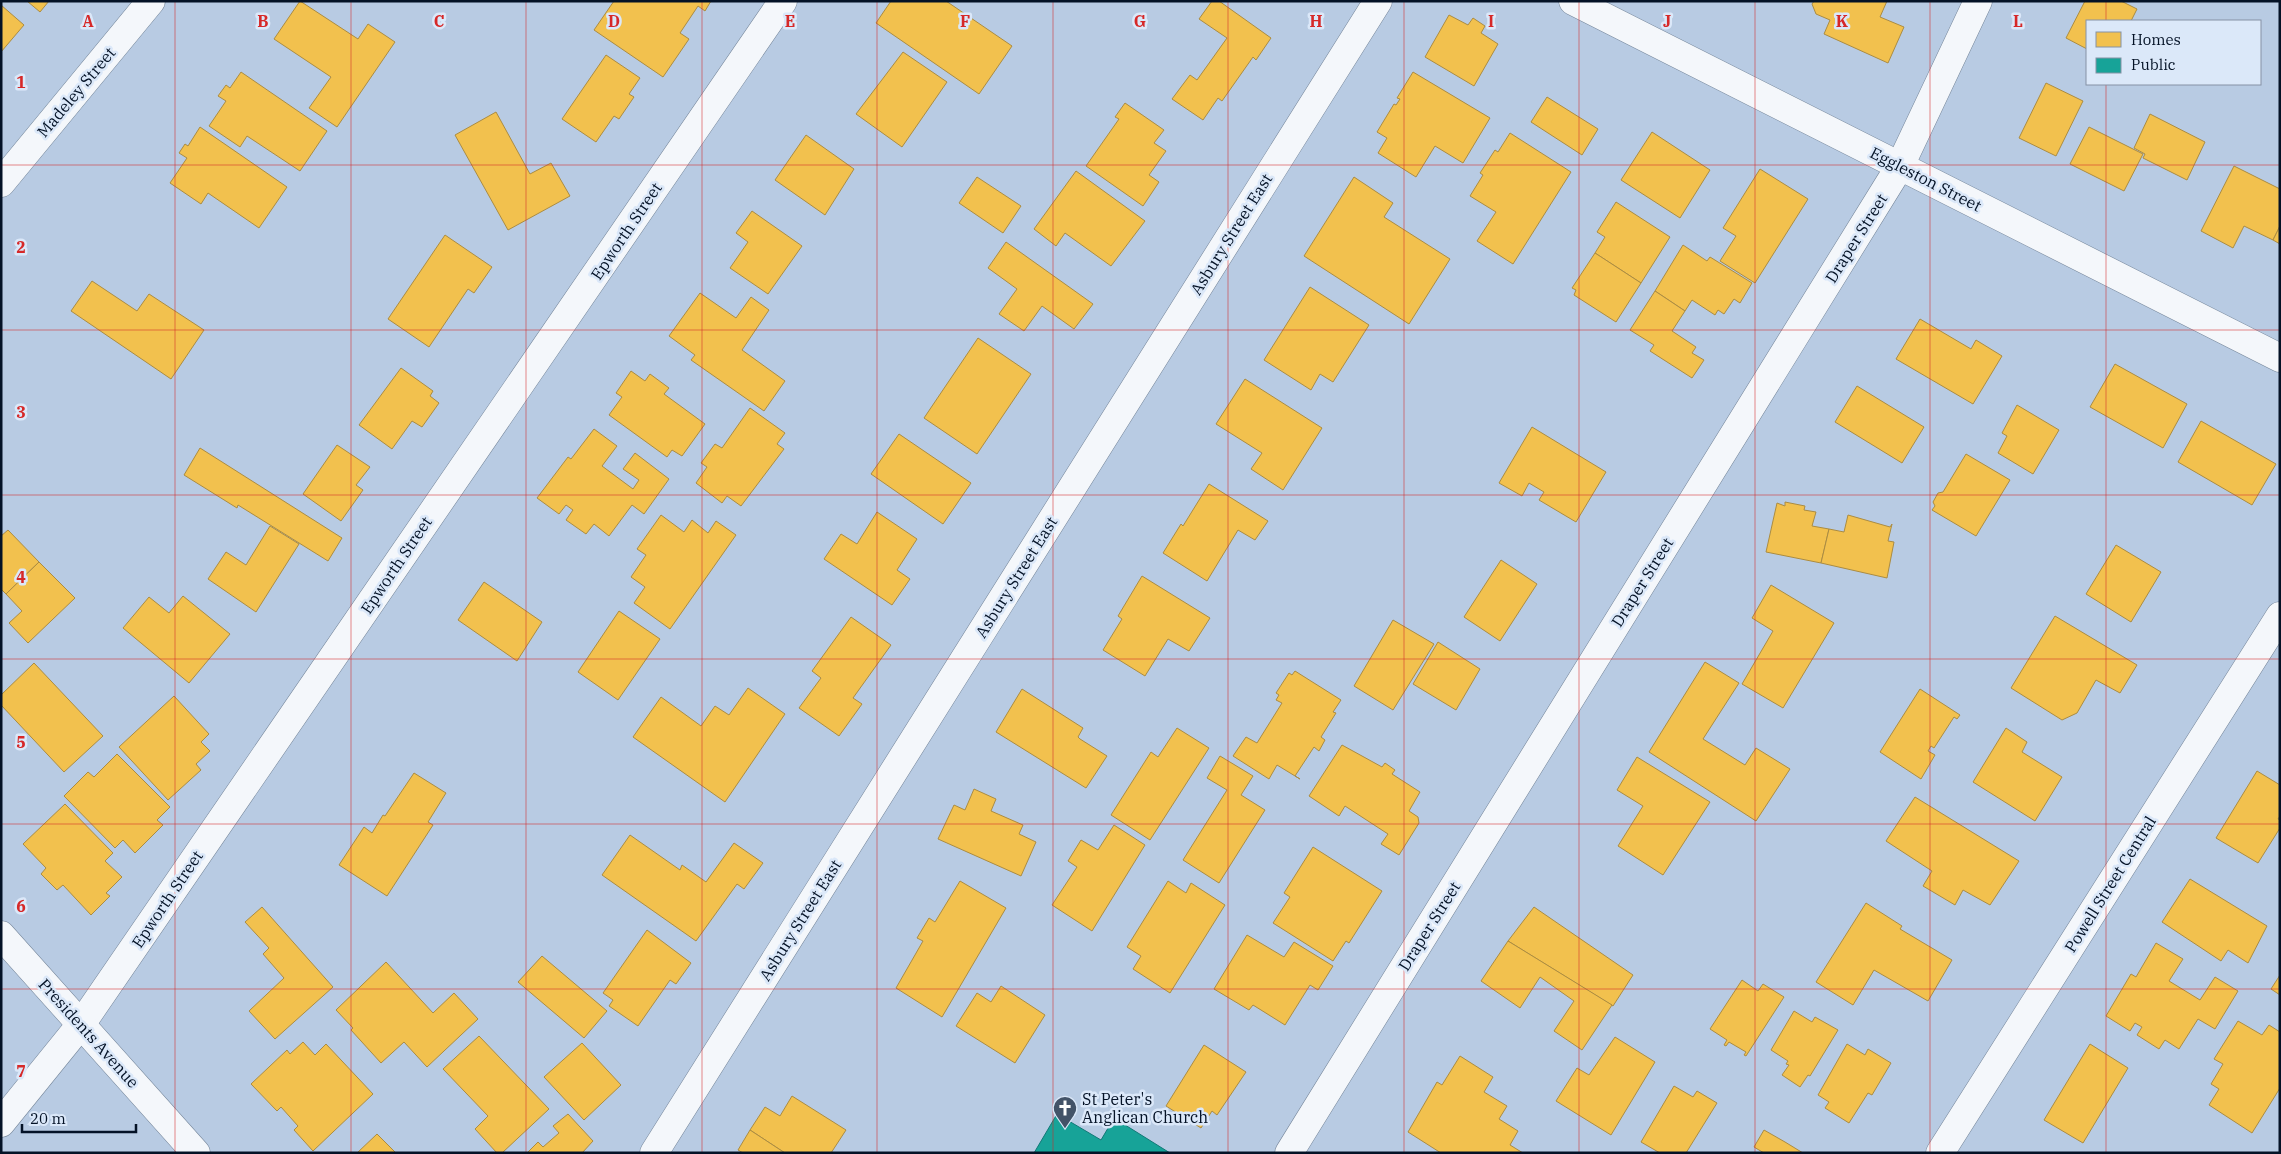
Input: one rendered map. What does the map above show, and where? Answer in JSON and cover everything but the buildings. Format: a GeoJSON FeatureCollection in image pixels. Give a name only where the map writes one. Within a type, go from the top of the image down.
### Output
{"type":"FeatureCollection","features":[{"type":"Feature","properties":{"kind":"street","name":"Madeley Street"},"geometry":{"type":"LineString","coordinates":[[1,183],[151,1]]}},
{"type":"Feature","properties":{"kind":"street","name":"Epworth Street"},"geometry":{"type":"LineString","coordinates":[[1,1123],[82,1023],[783,1]]}},
{"type":"Feature","properties":{"kind":"street","name":"Asbury Street East"},"geometry":{"type":"LineString","coordinates":[[654,1153],[1378,1]]}},
{"type":"Feature","properties":{"kind":"street","name":"Eggleston Street"},"geometry":{"type":"LineString","coordinates":[[1573,1],[2280,358]]}},
{"type":"Feature","properties":{"kind":"street","name":"Draper Street"},"geometry":{"type":"LineString","coordinates":[[1289,1153],[1900,166],[1978,1]]}},
{"type":"Feature","properties":{"kind":"street","name":"Powell Street Central"},"geometry":{"type":"LineString","coordinates":[[1940,1153],[2280,616]]}},
{"type":"Feature","properties":{"kind":"street","name":"Presidents Avenue"},"geometry":{"type":"LineString","coordinates":[[1,936],[82,1023],[196,1153]]}},
{"type":"Feature","properties":{"kind":"place","name":"St Peter's Anglican Church"},"geometry":{"type":"Point","coordinates":[1065,1129]}}]}
